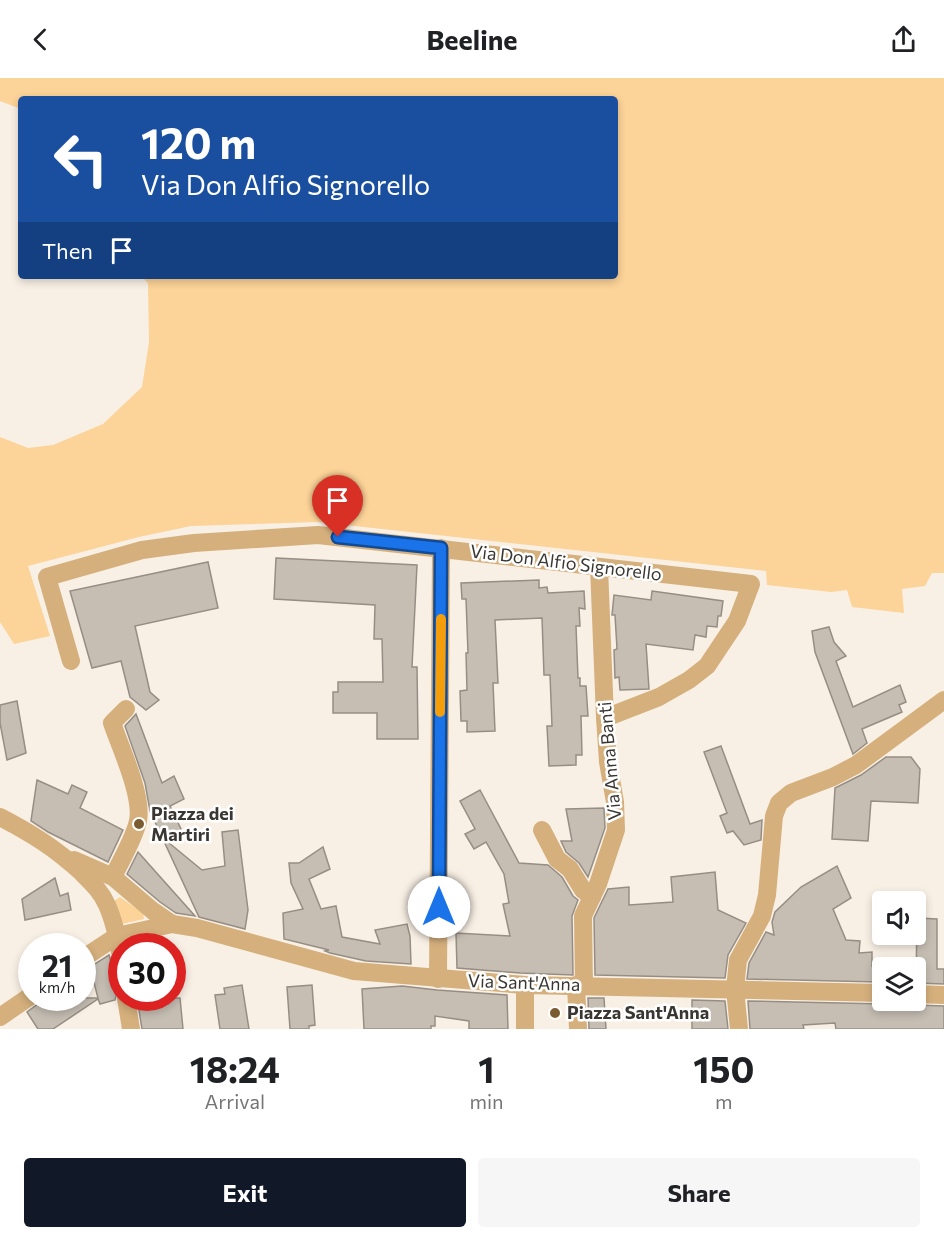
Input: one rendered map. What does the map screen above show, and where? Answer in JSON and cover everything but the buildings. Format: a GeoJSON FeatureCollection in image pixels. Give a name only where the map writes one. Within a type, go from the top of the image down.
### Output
{"type":"FeatureCollection","features":[{"type":"Feature","properties":{"kind":"street","name":"Via Don Alfio Signorello"},"geometry":{"type":"LineString","coordinates":[[71,661],[47,577],[142,550],[194,543],[318,535],[751,584],[737,621],[707,666],[689,680],[659,697],[605,718]]}},
{"type":"Feature","properties":{"kind":"street"},"geometry":{"type":"LineString","coordinates":[[438,979],[441,548]]}},
{"type":"Feature","properties":{"kind":"street","name":"Via Anna Banti"},"geometry":{"type":"LineString","coordinates":[[578,1029],[584,916],[616,830],[605,718],[599,567]]}},
{"type":"Feature","properties":{"kind":"street"},"geometry":{"type":"LineString","coordinates":[[739,1029],[735,989],[738,960],[762,916],[767,895],[774,816],[779,803],[791,793],[833,777],[856,765],[944,700]]}},
{"type":"Feature","properties":{"kind":"street"},"geometry":{"type":"LineString","coordinates":[[113,877],[138,820],[137,794],[112,723],[126,709]]}},
{"type":"Feature","properties":{"kind":"street"},"geometry":{"type":"LineString","coordinates":[[0,817],[30,832],[64,856],[95,886],[107,904],[112,933]]}},
{"type":"Feature","properties":{"kind":"street"},"geometry":{"type":"LineString","coordinates":[[542,831],[557,859],[570,869],[583,890],[595,891]]}},
{"type":"Feature","properties":{"kind":"street"},"geometry":{"type":"LineString","coordinates":[[64,856],[113,877],[172,924]]}},
{"type":"Feature","properties":{"kind":"street"},"geometry":{"type":"LineString","coordinates":[[151,933],[172,924]]}},
{"type":"Feature","properties":{"kind":"street","name":"Via Sant'Anna"},"geometry":{"type":"LineString","coordinates":[[172,924],[198,928],[354,972],[525,985],[872,993]]}},
{"type":"Feature","properties":{"kind":"street"},"geometry":{"type":"LineString","coordinates":[[525,985],[525,1029]]}},
{"type":"Feature","properties":{"kind":"street"},"geometry":{"type":"LineString","coordinates":[[926,994],[944,995]]}},
{"type":"Feature","properties":{"kind":"street"},"geometry":{"type":"LineString","coordinates":[[0,1017],[18,1005]]}},
{"type":"Feature","properties":{"kind":"street"},"geometry":{"type":"LineString","coordinates":[[128,1011],[131,1029]]}},
{"type":"Feature","properties":{"kind":"shaded area"},"geometry":{"type":"Polygon","coordinates":[[[0,78],[944,78],[944,573],[932,573],[925,586],[902,589],[904,613],[852,607],[847,590],[831,592],[767,585],[766,571],[318,522],[191,526],[28,566],[50,636],[14,644],[0,622],[0,437],[28,448],[53,445],[103,424],[142,387],[149,342],[148,283],[144,279],[618,279],[618,96],[18,96],[18,108],[0,101],[0,78]]]}},
{"type":"Feature","properties":{"kind":"shaded area"},"geometry":{"type":"Polygon","coordinates":[[[120,897],[143,913],[144,919],[122,924],[114,901],[120,897]]]}},
{"type":"Feature","properties":{"kind":"slow traffic"},"geometry":{"type":"LineString","coordinates":[[440,712],[441,619]]}},
{"type":"Feature","properties":{"kind":"place","name":"Piazza dei Martiri"},"geometry":{"type":"Point","coordinates":[139,824]}},
{"type":"Feature","properties":{"kind":"place","name":"Piazza Sant'Anna"},"geometry":{"type":"Point","coordinates":[555,1013]}},
{"type":"Feature","properties":{"kind":"route"},"geometry":{"type":"LineString","coordinates":[[338,537],[441,548],[439,907]]}}]}
